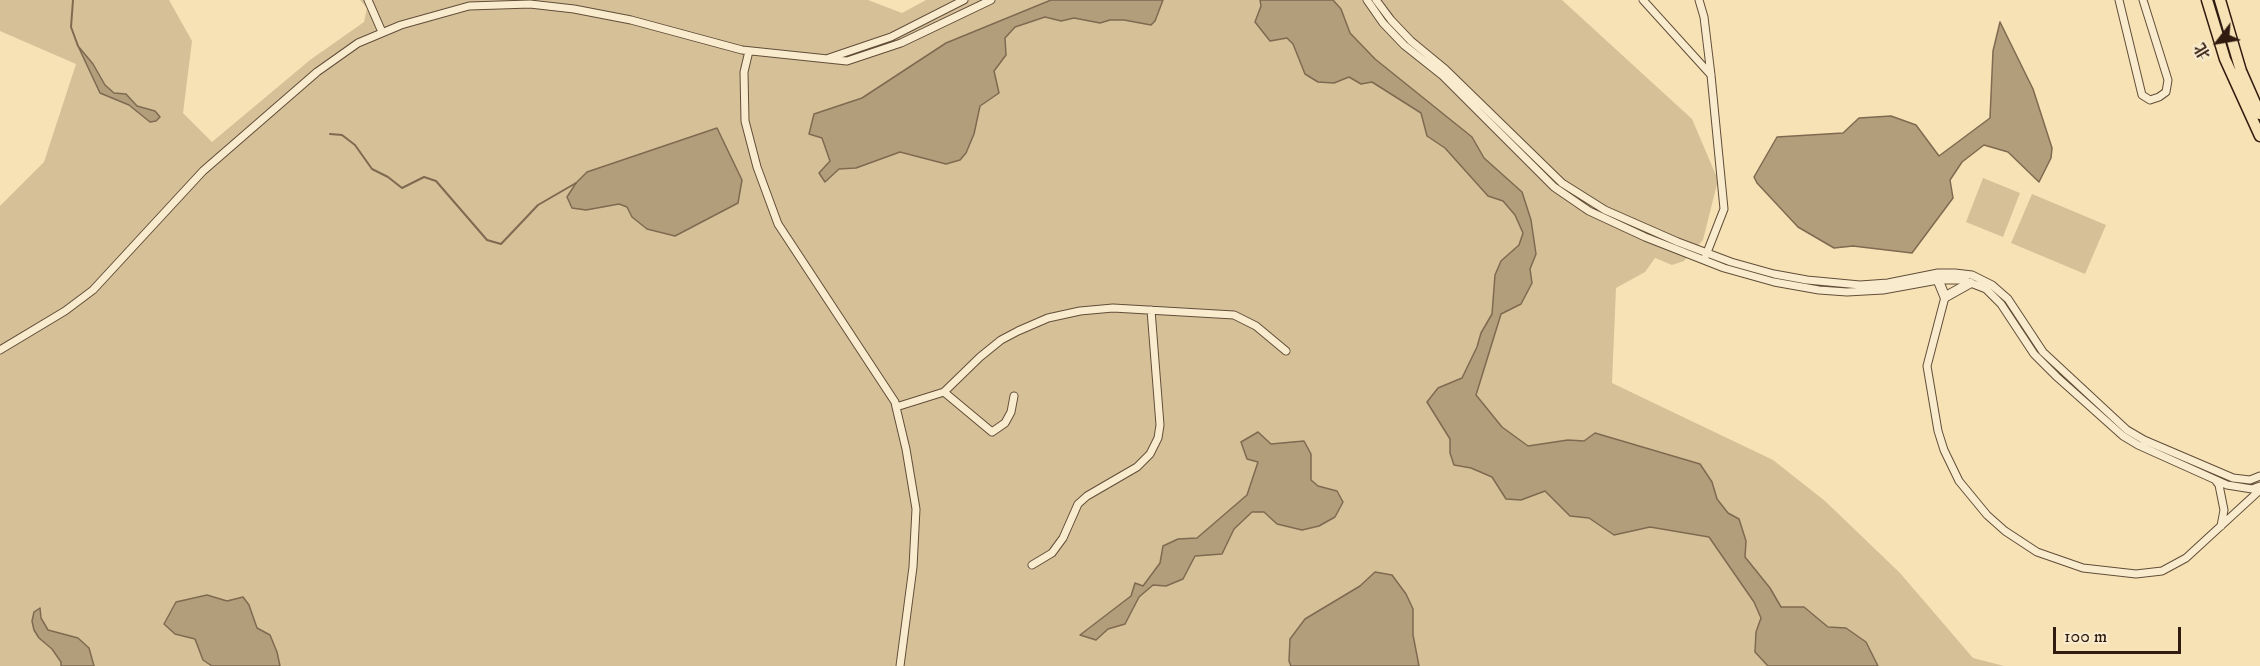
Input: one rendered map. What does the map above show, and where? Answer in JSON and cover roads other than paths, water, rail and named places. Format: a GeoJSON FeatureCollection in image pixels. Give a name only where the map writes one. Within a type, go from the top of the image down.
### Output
{"type":"FeatureCollection","features":[{"type":"Feature","properties":{"kind":"main road"},"geometry":{"type":"LineString","coordinates":[[2208,0],[2225,59],[2260,136]]}},
{"type":"Feature","properties":{"kind":"main road"},"geometry":{"type":"LineString","coordinates":[[2220,0],[2241,71],[2260,114]]}},
{"type":"Feature","properties":{"kind":"street"},"geometry":{"type":"LineString","coordinates":[[368,0],[382,32]]}},
{"type":"Feature","properties":{"kind":"street"},"geometry":{"type":"LineString","coordinates":[[826,59],[891,37],[964,0]]}},
{"type":"Feature","properties":{"kind":"street"},"geometry":{"type":"LineString","coordinates":[[0,350],[65,311],[93,290],[203,171],[317,72],[358,43],[382,32],[469,6],[530,4],[574,9],[631,20],[749,51],[847,61],[901,43],[991,0]]}},
{"type":"Feature","properties":{"kind":"street"},"geometry":{"type":"LineString","coordinates":[[1367,0],[1404,45],[1443,76],[1554,187],[1589,211],[1705,256],[1774,274],[1837,284],[1860,285],[1888,283],[1938,273],[1972,275],[1992,285],[2008,299],[2043,352],[2127,430],[2144,440],[2233,478],[2250,480],[2260,476]]}},
{"type":"Feature","properties":{"kind":"street"},"geometry":{"type":"LineString","coordinates":[[1376,0],[1411,41],[1445,69],[1562,183],[1605,210],[1705,256],[1724,268],[1774,282],[1819,290],[1848,292],[1882,290],[1938,280],[1963,280],[1986,289],[2001,304],[2034,354],[2123,436],[2216,481],[2239,488],[2253,489],[2260,486]]}},
{"type":"Feature","properties":{"kind":"street"},"geometry":{"type":"LineString","coordinates":[[1643,0],[1711,75]]}},
{"type":"Feature","properties":{"kind":"street"},"geometry":{"type":"LineString","coordinates":[[1699,0],[1704,17],[1711,75],[1724,209],[1705,256]]}},
{"type":"Feature","properties":{"kind":"street"},"geometry":{"type":"LineString","coordinates":[[2119,0],[2142,95],[2151,100],[2166,92],[2168,80],[2143,0]]}},
{"type":"Feature","properties":{"kind":"street"},"geometry":{"type":"LineString","coordinates":[[749,51],[744,72],[745,121],[757,167],[778,224],[895,402],[916,509],[913,567],[900,666]]}},
{"type":"Feature","properties":{"kind":"street"},"geometry":{"type":"LineString","coordinates":[[1938,280],[1945,297],[1927,366],[1938,431],[1959,481],[1987,515],[2005,531],[2037,552],[2083,568],[2136,574],[2162,571],[2186,558],[2260,490]]}},
{"type":"Feature","properties":{"kind":"street"},"geometry":{"type":"LineString","coordinates":[[1945,297],[1970,283]]}},
{"type":"Feature","properties":{"kind":"street"},"geometry":{"type":"LineString","coordinates":[[896,408],[944,392],[1001,340],[1048,318],[1080,311],[1113,308],[1234,315],[1256,326],[1286,351]]}},
{"type":"Feature","properties":{"kind":"street"},"geometry":{"type":"LineString","coordinates":[[1032,565],[1052,553],[1063,538],[1078,504],[1087,496],[1137,467],[1150,454],[1158,438],[1160,425],[1151,310]]}},
{"type":"Feature","properties":{"kind":"street"},"geometry":{"type":"LineString","coordinates":[[944,392],[992,432],[1005,423],[1011,412],[1014,396]]}},
{"type":"Feature","properties":{"kind":"street"},"geometry":{"type":"LineString","coordinates":[[2216,481],[2219,485],[2224,510],[2221,526]]}},
{"type":"Feature","properties":{"kind":"waterway"},"geometry":{"type":"LineString","coordinates":[[73,0],[71,27],[78,46]]}},
{"type":"Feature","properties":{"kind":"waterway"},"geometry":{"type":"LineString","coordinates":[[330,134],[342,135],[355,145],[372,169],[388,177],[402,188],[424,177],[436,181],[487,240],[501,244],[538,205],[576,183]]}}]}
